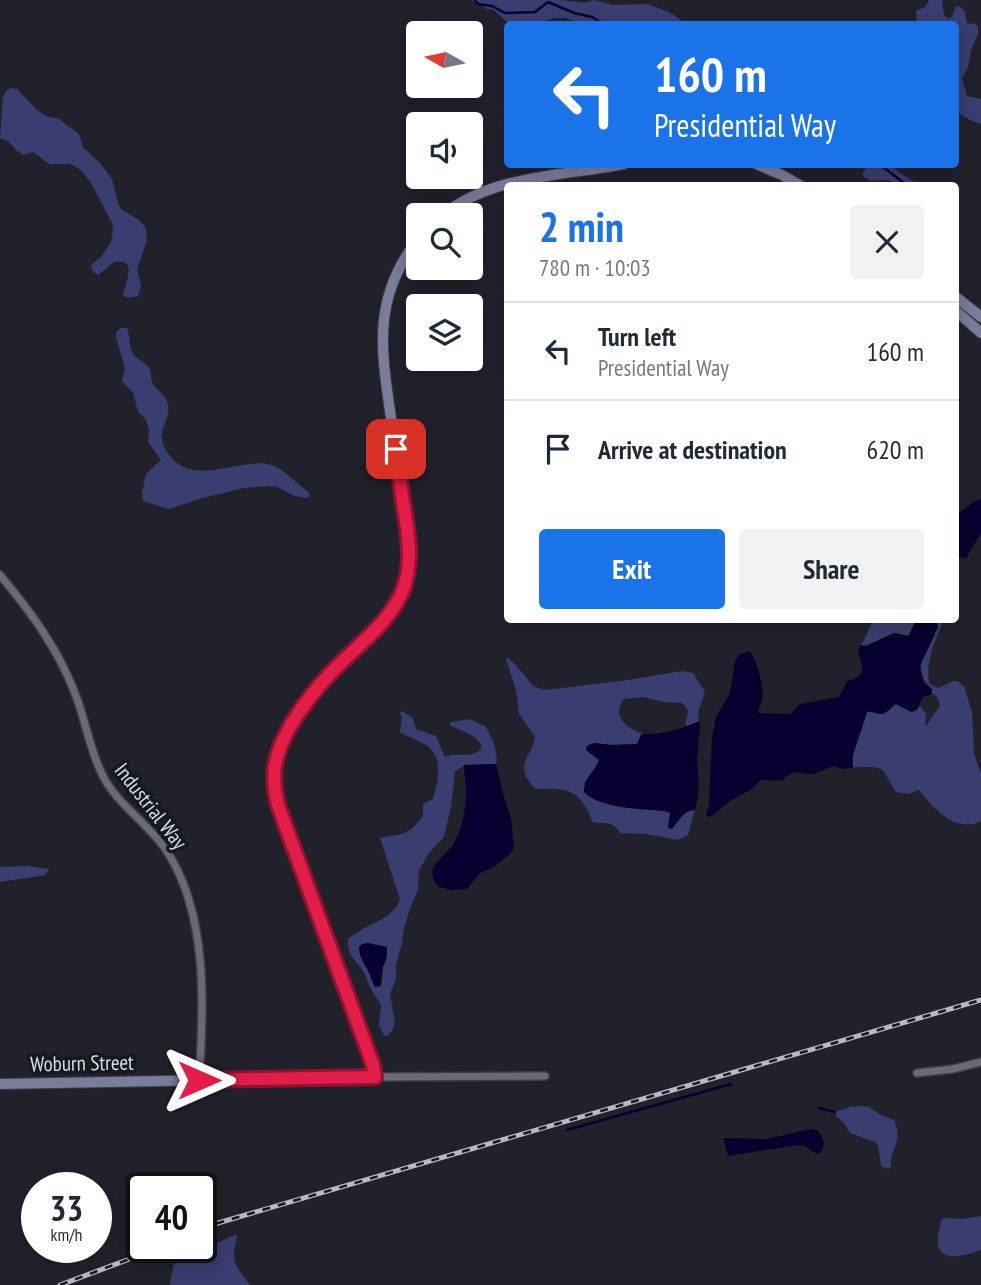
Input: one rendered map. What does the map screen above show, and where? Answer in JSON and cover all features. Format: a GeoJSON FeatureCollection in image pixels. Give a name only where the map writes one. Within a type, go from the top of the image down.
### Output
{"type":"FeatureCollection","features":[{"type":"Feature","properties":{"kind":"street"},"geometry":{"type":"LineString","coordinates":[[512,182],[598,168]]}},
{"type":"Feature","properties":{"kind":"street"},"geometry":{"type":"LineString","coordinates":[[765,168],[795,182]]}},
{"type":"Feature","properties":{"kind":"street"},"geometry":{"type":"LineString","coordinates":[[460,203],[504,184]]}},
{"type":"Feature","properties":{"kind":"street"},"geometry":{"type":"LineString","coordinates":[[406,257],[394,280],[386,305],[382,336],[384,373],[410,549],[407,577],[400,597],[389,615],[331,673],[292,724],[278,751],[275,789],[279,808],[373,1065],[375,1077],[545,1076]]}},
{"type":"Feature","properties":{"kind":"street"},"geometry":{"type":"LineString","coordinates":[[959,300],[981,317]]}},
{"type":"Feature","properties":{"kind":"street"},"geometry":{"type":"LineString","coordinates":[[959,314],[981,333]]}},
{"type":"Feature","properties":{"kind":"street","name":"Industrial Way"},"geometry":{"type":"LineString","coordinates":[[0,575],[38,624],[62,661],[106,782],[158,839],[175,864],[185,887],[195,926],[202,986],[199,1080]]}},
{"type":"Feature","properties":{"kind":"street"},"geometry":{"type":"LineString","coordinates":[[917,1073],[953,1069],[981,1062]]}},
{"type":"Feature","properties":{"kind":"street","name":"Woburn Street"},"geometry":{"type":"LineString","coordinates":[[0,1084],[375,1077]]}},
{"type":"Feature","properties":{"kind":"shaded area"},"geometry":{"type":"Polygon","coordinates":[[[471,0],[562,0],[584,3],[594,0],[613,5],[647,4],[669,12],[682,21],[574,21],[556,18],[544,21],[506,21],[494,10],[471,0]]]}},
{"type":"Feature","properties":{"kind":"shaded area"},"geometry":{"type":"Polygon","coordinates":[[[929,0],[942,0],[944,15],[948,18],[952,17],[956,6],[961,7],[967,23],[978,26],[968,67],[962,78],[967,96],[981,99],[981,124],[959,112],[959,21],[917,21],[916,11],[925,7],[929,0]]]}},
{"type":"Feature","properties":{"kind":"shaded area"},"geometry":{"type":"Polygon","coordinates":[[[11,88],[17,89],[46,116],[59,119],[79,134],[83,147],[112,179],[121,209],[139,220],[146,228],[147,240],[137,269],[141,286],[138,296],[128,298],[123,295],[129,272],[126,264],[114,262],[98,275],[92,270],[91,265],[101,257],[111,242],[113,229],[91,183],[81,170],[70,164],[49,164],[33,152],[24,155],[8,141],[0,138],[3,97],[11,88]]]}},
{"type":"Feature","properties":{"kind":"shaded area"},"geometry":{"type":"Polygon","coordinates":[[[866,168],[894,168],[916,182],[870,181],[863,176],[866,168]]]}},
{"type":"Feature","properties":{"kind":"shaded area"},"geometry":{"type":"Polygon","coordinates":[[[127,328],[133,354],[148,366],[153,384],[167,402],[168,412],[162,441],[170,456],[180,465],[205,471],[246,464],[272,465],[310,495],[307,498],[295,496],[270,486],[244,488],[169,509],[143,501],[146,474],[161,460],[148,442],[146,420],[138,411],[133,393],[122,381],[125,368],[116,337],[116,332],[127,328]]]}},
{"type":"Feature","properties":{"kind":"shaded area"},"geometry":{"type":"Polygon","coordinates":[[[981,499],[981,533],[966,558],[959,557],[959,513],[981,499]]]}},
{"type":"Feature","properties":{"kind":"shaded area"},"geometry":{"type":"Polygon","coordinates":[[[872,623],[914,623],[908,636],[894,633],[866,646],[860,645],[872,623]]]}},
{"type":"Feature","properties":{"kind":"shaded area"},"geometry":{"type":"Polygon","coordinates":[[[915,623],[937,623],[920,666],[924,683],[931,688],[932,694],[923,697],[917,710],[911,712],[896,704],[882,714],[867,712],[853,755],[853,767],[845,769],[833,766],[811,774],[796,772],[782,781],[761,780],[713,815],[706,816],[716,717],[730,693],[735,661],[739,655],[750,651],[757,667],[763,696],[758,713],[790,714],[800,704],[839,697],[847,681],[860,675],[860,645],[866,646],[894,633],[909,636],[915,623]]]}},
{"type":"Feature","properties":{"kind":"shaded area"},"geometry":{"type":"Polygon","coordinates":[[[937,623],[942,623],[929,662],[930,684],[938,688],[957,681],[964,686],[972,712],[974,754],[981,773],[981,821],[972,824],[954,822],[946,817],[919,790],[908,794],[896,792],[880,769],[853,767],[853,755],[867,712],[882,714],[896,704],[914,712],[920,706],[926,714],[925,727],[940,706],[921,671],[921,663],[937,623]]]}},
{"type":"Feature","properties":{"kind":"shaded area"},"geometry":{"type":"Polygon","coordinates":[[[508,658],[533,686],[545,690],[682,671],[693,673],[705,692],[698,712],[699,721],[685,725],[688,713],[682,703],[643,697],[624,699],[620,705],[620,716],[631,729],[643,734],[637,744],[595,743],[586,747],[586,750],[599,760],[584,783],[609,804],[669,812],[668,826],[675,825],[686,812],[695,810],[688,835],[678,840],[646,834],[620,833],[612,825],[593,822],[581,800],[571,792],[534,788],[524,767],[535,737],[519,714],[516,690],[506,659],[508,658]]]}},
{"type":"Feature","properties":{"kind":"shaded area"},"geometry":{"type":"Polygon","coordinates":[[[402,711],[413,718],[416,729],[436,736],[445,757],[468,755],[481,749],[478,740],[449,725],[451,722],[470,719],[486,727],[497,759],[496,764],[465,765],[455,771],[444,837],[428,854],[419,871],[418,890],[404,928],[396,965],[396,979],[390,994],[395,1023],[392,1031],[384,1036],[379,1025],[381,1005],[370,988],[366,975],[351,955],[348,939],[388,915],[397,905],[400,899],[380,838],[405,833],[413,828],[423,816],[423,804],[433,799],[435,792],[438,770],[435,756],[426,745],[400,732],[402,711]]]}},
{"type":"Feature","properties":{"kind":"shaded area"},"geometry":{"type":"Polygon","coordinates":[[[699,721],[699,788],[696,807],[695,810],[685,813],[672,829],[668,828],[670,813],[666,811],[611,805],[591,798],[584,792],[585,783],[599,760],[586,750],[588,745],[637,744],[643,734],[672,731],[699,721]]]}},
{"type":"Feature","properties":{"kind":"shaded area"},"geometry":{"type":"Polygon","coordinates":[[[496,764],[511,818],[514,848],[495,866],[480,873],[467,889],[451,890],[439,887],[432,874],[434,868],[455,841],[464,815],[464,765],[496,764]]]}},
{"type":"Feature","properties":{"kind":"shaded area"},"geometry":{"type":"Polygon","coordinates":[[[27,866],[49,870],[45,875],[0,882],[0,867],[27,866]]]}},
{"type":"Feature","properties":{"kind":"shaded area"},"geometry":{"type":"Polygon","coordinates":[[[368,943],[387,947],[381,986],[375,987],[360,955],[359,947],[368,943]]]}},
{"type":"Feature","properties":{"kind":"shaded area"},"geometry":{"type":"Polygon","coordinates":[[[862,1106],[894,1120],[897,1127],[891,1167],[888,1169],[881,1166],[875,1142],[850,1133],[836,1116],[835,1112],[862,1106]]]}},
{"type":"Feature","properties":{"kind":"shaded area"},"geometry":{"type":"Polygon","coordinates":[[[810,1129],[817,1130],[823,1139],[824,1145],[819,1154],[798,1145],[728,1156],[723,1138],[767,1139],[810,1129]]]}},
{"type":"Feature","properties":{"kind":"shaded area"},"geometry":{"type":"Polygon","coordinates":[[[981,1216],[981,1250],[949,1256],[940,1250],[938,1237],[941,1220],[981,1216]]]}},
{"type":"Feature","properties":{"kind":"shaded area"},"geometry":{"type":"Polygon","coordinates":[[[237,1235],[235,1262],[250,1285],[170,1285],[175,1263],[217,1263],[217,1243],[237,1235]]]}},
{"type":"Feature","properties":{"kind":"waterway"},"geometry":{"type":"LineString","coordinates":[[475,0],[478,4],[492,6],[505,13],[535,12],[548,2],[598,21]]}},
{"type":"Feature","properties":{"kind":"waterway"},"geometry":{"type":"LineString","coordinates":[[884,168],[903,182]]}},
{"type":"Feature","properties":{"kind":"waterway"},"geometry":{"type":"LineString","coordinates":[[567,1130],[731,1084]]}},
{"type":"Feature","properties":{"kind":"waterway"},"geometry":{"type":"LineString","coordinates":[[819,1108],[835,1112]]}},
{"type":"Feature","properties":{"kind":"railway"},"geometry":{"type":"LineString","coordinates":[[217,1223],[981,1000]]}},
{"type":"Feature","properties":{"kind":"railway"},"geometry":{"type":"LineString","coordinates":[[60,1285],[126,1260]]}},
{"type":"Feature","properties":{"kind":"route"},"geometry":{"type":"LineString","coordinates":[[199,1080],[375,1077],[322,922],[279,808],[274,769],[278,751],[301,711],[335,668],[389,615],[403,589],[409,568],[410,549],[396,449]]}}]}
